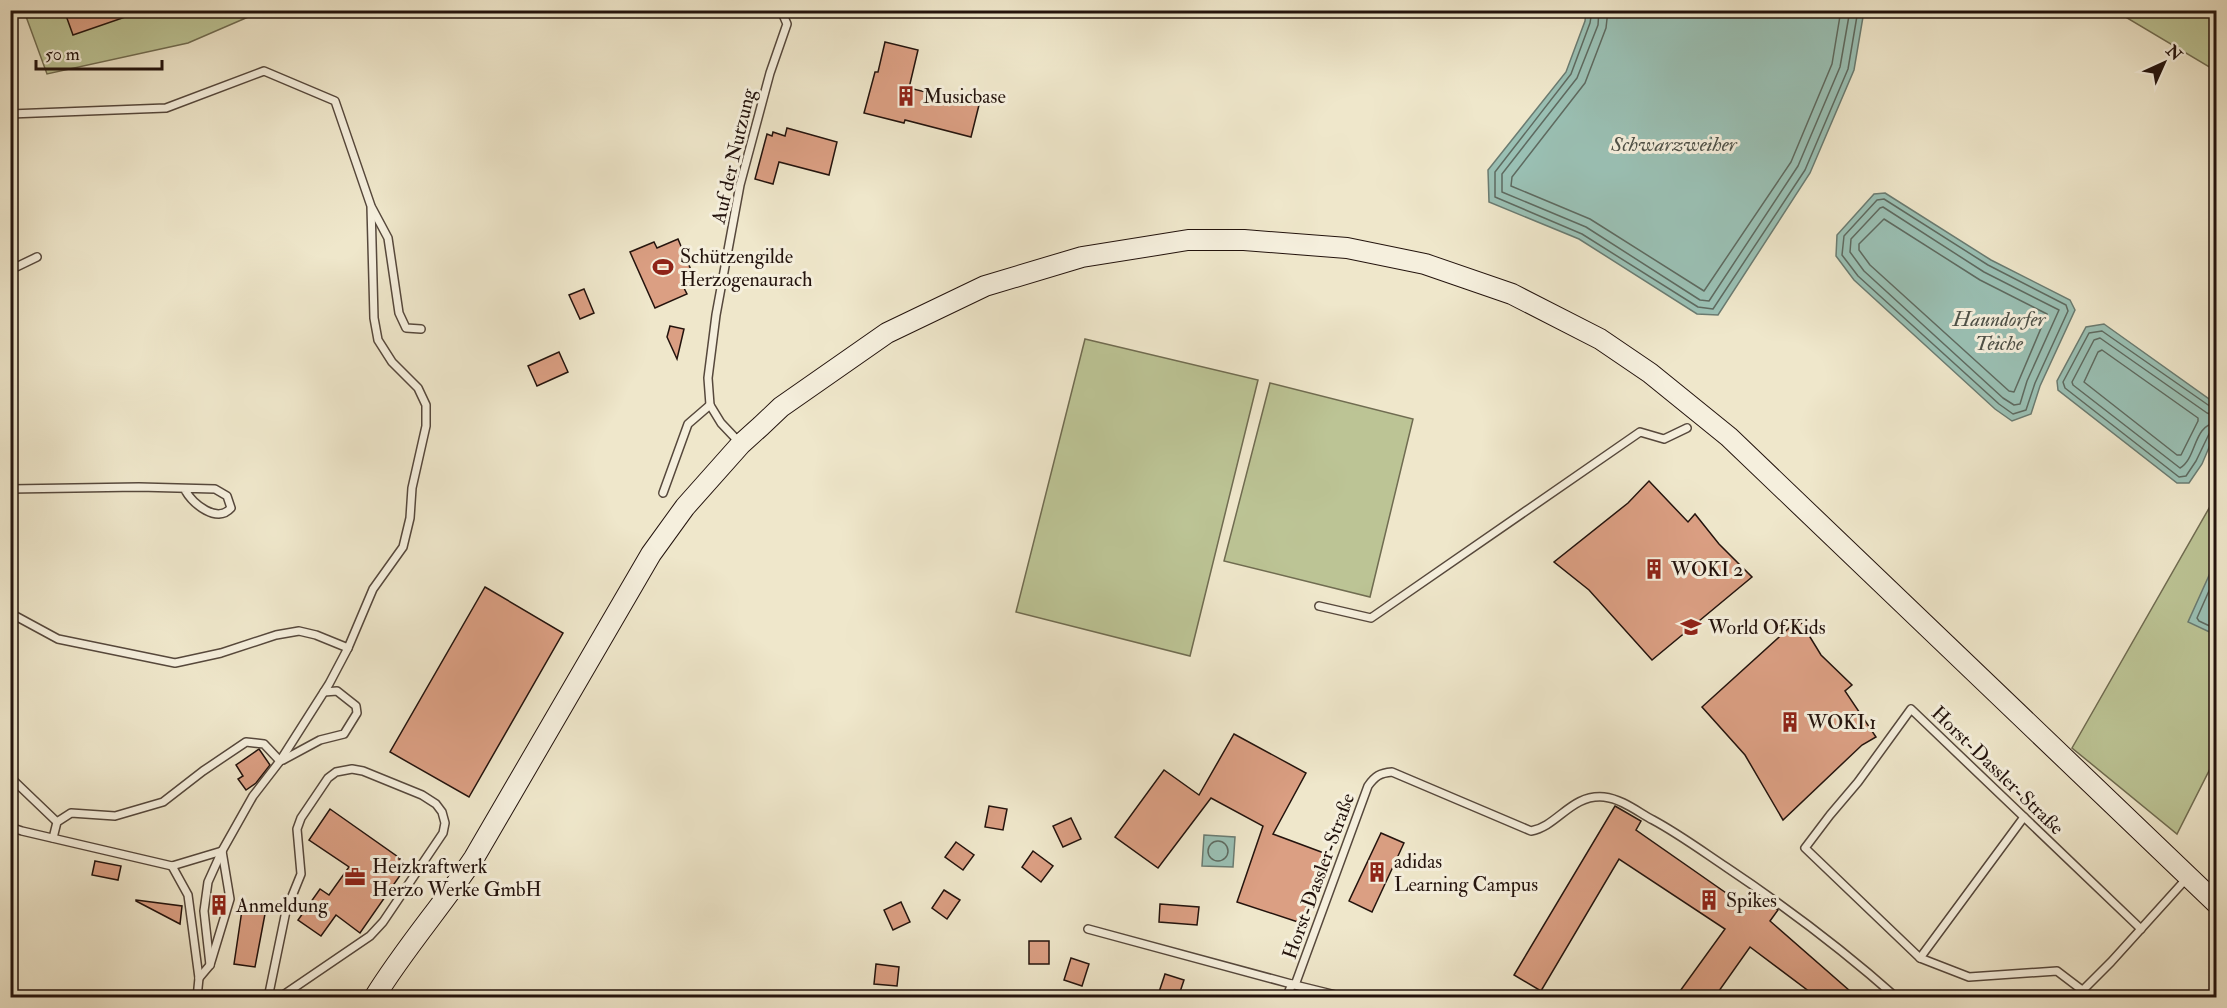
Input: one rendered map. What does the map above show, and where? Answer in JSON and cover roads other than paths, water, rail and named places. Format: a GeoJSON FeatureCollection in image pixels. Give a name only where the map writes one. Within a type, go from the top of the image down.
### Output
{"type":"FeatureCollection","features":[{"type":"Feature","properties":{"kind":"street"},"geometry":{"type":"LineString","coordinates":[[374,998],[403,954],[458,881],[524,774],[651,554],[685,507],[741,444],[781,407],[887,333],[985,286],[1082,257],[1188,240],[1244,240],[1347,248],[1425,264],[1512,294],[1600,339],[1650,373],[1729,437],[2217,903]]}},
{"type":"Feature","properties":{"kind":"lane","name":"Auf der Nutzung"},"geometry":{"type":"LineString","coordinates":[[710,405],[708,378],[710,358],[740,185],[770,73],[788,24],[781,10]]}},
{"type":"Feature","properties":{"kind":"lane"},"geometry":{"type":"LineString","coordinates":[[10,114],[166,108],[264,71],[335,101],[371,206],[388,238],[399,313],[406,328],[421,329]]}},
{"type":"Feature","properties":{"kind":"lane"},"geometry":{"type":"LineString","coordinates":[[210,965],[204,911],[208,882],[222,851],[253,796],[280,761],[324,692],[348,648],[373,589],[403,548],[410,518],[412,488],[426,426],[426,405],[418,388],[393,362],[378,340],[374,318],[371,206]]}},
{"type":"Feature","properties":{"kind":"lane"},"geometry":{"type":"LineString","coordinates":[[10,270],[37,257]]}},
{"type":"Feature","properties":{"kind":"lane"},"geometry":{"type":"LineString","coordinates":[[663,493],[688,424],[710,405],[721,423],[741,444]]}},
{"type":"Feature","properties":{"kind":"lane"},"geometry":{"type":"LineString","coordinates":[[1319,606],[1371,618],[1640,432],[1664,439],[1687,428]]}},
{"type":"Feature","properties":{"kind":"lane"},"geometry":{"type":"LineString","coordinates":[[10,489],[139,487],[215,489],[227,496],[231,508],[226,513],[216,514],[191,500],[185,490]]}},
{"type":"Feature","properties":{"kind":"lane"},"geometry":{"type":"LineString","coordinates":[[10,613],[58,639],[175,663],[221,653],[276,635],[299,631],[316,634],[348,648]]}},
{"type":"Feature","properties":{"kind":"lane"},"geometry":{"type":"LineString","coordinates":[[280,761],[320,740],[344,734],[357,713],[356,706],[337,691],[324,692]]}},
{"type":"Feature","properties":{"kind":"lane","name":"Horst-Dassler-Straße"},"geometry":{"type":"LineString","coordinates":[[2082,990],[2057,970],[1968,977],[1920,958],[1805,848],[1858,782],[1911,710],[2141,929]]}},
{"type":"Feature","properties":{"kind":"lane"},"geometry":{"type":"LineString","coordinates":[[53,838],[57,822],[71,813],[115,816],[163,802],[246,742],[264,744],[280,761]]}},
{"type":"Feature","properties":{"kind":"lane"},"geometry":{"type":"LineString","coordinates":[[268,998],[286,911],[301,874],[297,829],[301,818],[328,778],[344,769],[363,771],[422,795],[436,804],[442,812],[445,823],[443,833],[383,922],[356,947],[279,998]]}},
{"type":"Feature","properties":{"kind":"lane","name":"Horst-Dassler-Straße"},"geometry":{"type":"LineString","coordinates":[[1286,998],[1368,786],[1373,778],[1382,773],[1392,772],[1531,831],[1541,828],[1580,801],[1602,797],[1625,804],[1677,834],[1770,896],[1832,943],[1897,998]]}},
{"type":"Feature","properties":{"kind":"lane"},"geometry":{"type":"LineString","coordinates":[[10,777],[57,822]]}},
{"type":"Feature","properties":{"kind":"lane"},"geometry":{"type":"LineString","coordinates":[[1920,958],[2024,817]]}},
{"type":"Feature","properties":{"kind":"lane"},"geometry":{"type":"LineString","coordinates":[[10,827],[172,866],[222,851]]}},
{"type":"Feature","properties":{"kind":"lane"},"geometry":{"type":"LineString","coordinates":[[200,978],[210,965],[230,899],[222,851]]}},
{"type":"Feature","properties":{"kind":"lane"},"geometry":{"type":"LineString","coordinates":[[172,866],[188,895],[200,978],[197,998]]}},
{"type":"Feature","properties":{"kind":"lane"},"geometry":{"type":"LineString","coordinates":[[2075,998],[2111,963],[2189,876]]}},
{"type":"Feature","properties":{"kind":"lane","name":"Horst-Dassler-Straße"},"geometry":{"type":"LineString","coordinates":[[1088,929],[1348,998]]}},
{"type":"Feature","properties":{"kind":"water","name":"Schwarzweiher"},"geometry":{"type":"Polygon","coordinates":[[[1586,11],[1864,11],[1854,70],[1810,173],[1718,315],[1697,314],[1579,239],[1489,202],[1488,170],[1566,72],[1585,21],[1586,11]]]}},
{"type":"Feature","properties":{"kind":"water","name":"Haundorfer Teiche"},"geometry":{"type":"Polygon","coordinates":[[[1885,193],[1991,260],[2070,300],[2075,310],[2040,386],[2031,414],[2012,421],[1995,409],[1854,280],[1836,256],[1837,235],[1874,194],[1885,193]]]}},
{"type":"Feature","properties":{"kind":"water","name":"Haundorfer Teiche"},"geometry":{"type":"Polygon","coordinates":[[[2104,324],[2216,404],[2216,431],[2202,464],[2189,483],[2177,483],[2058,390],[2057,381],[2086,327],[2104,324]]]}},
{"type":"Feature","properties":{"kind":"water"},"geometry":{"type":"Polygon","coordinates":[[[2216,560],[2216,635],[2188,622],[2216,560]]]}},
{"type":"Feature","properties":{"kind":"water"},"geometry":{"type":"Polygon","coordinates":[[[1204,835],[1235,837],[1233,867],[1202,866],[1204,835]]]}},
{"type":"Feature","properties":{"kind":"place","name":"Musicbase"},"geometry":{"type":"Point","coordinates":[906,96]}},
{"type":"Feature","properties":{"kind":"place","name":"Schützengilde Herzogenaurach"},"geometry":{"type":"Point","coordinates":[663,267]}},
{"type":"Feature","properties":{"kind":"place","name":"WOKI 2"},"geometry":{"type":"Point","coordinates":[1654,569]}},
{"type":"Feature","properties":{"kind":"place","name":"World Of Kids"},"geometry":{"type":"Point","coordinates":[1691,627]}},
{"type":"Feature","properties":{"kind":"place","name":"WOKI 1"},"geometry":{"type":"Point","coordinates":[1790,722]}},
{"type":"Feature","properties":{"kind":"place","name":"adidas Learning Campus"},"geometry":{"type":"Point","coordinates":[1377,872]}},
{"type":"Feature","properties":{"kind":"place","name":"Heizkraftwerk Herzo Werke GmbH"},"geometry":{"type":"Point","coordinates":[355,877]}},
{"type":"Feature","properties":{"kind":"place","name":"Spikes"},"geometry":{"type":"Point","coordinates":[1709,900]}},
{"type":"Feature","properties":{"kind":"place","name":"Anmeldung"},"geometry":{"type":"Point","coordinates":[219,905]}}]}
